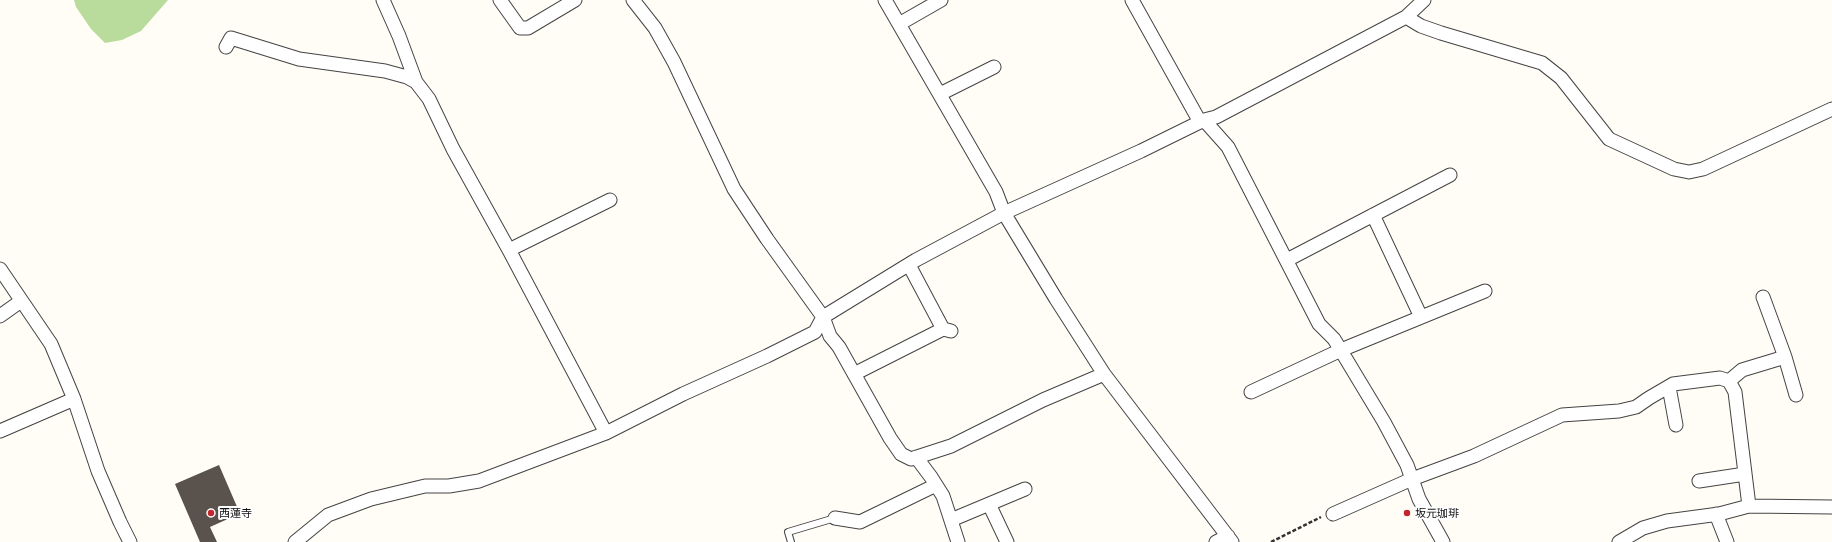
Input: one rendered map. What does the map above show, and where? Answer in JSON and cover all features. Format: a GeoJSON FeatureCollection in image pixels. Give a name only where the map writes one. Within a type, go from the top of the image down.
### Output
{"type":"FeatureCollection","features":[{"type":"Feature","properties":{"kind":"street"},"geometry":{"type":"LineString","coordinates":[[383,0],[399,36],[416,82],[429,99],[453,149],[510,250],[606,433]]}},
{"type":"Feature","properties":{"kind":"street"},"geometry":{"type":"LineString","coordinates":[[500,0],[520,28],[528,28],[575,0]]}},
{"type":"Feature","properties":{"kind":"street"},"geometry":{"type":"LineString","coordinates":[[633,0],[655,28],[674,62],[734,189],[767,239],[823,317],[830,336],[839,347],[890,438],[901,454],[910,459],[951,446],[1043,400],[1104,374]]}},
{"type":"Feature","properties":{"kind":"street"},"geometry":{"type":"LineString","coordinates":[[885,0],[996,192],[1004,213],[1056,299],[1104,374],[1230,539],[1216,542]]}},
{"type":"Feature","properties":{"kind":"street"},"geometry":{"type":"LineString","coordinates":[[899,24],[941,0]]}},
{"type":"Feature","properties":{"kind":"street"},"geometry":{"type":"LineString","coordinates":[[1132,0],[1202,121],[1228,146],[1319,324],[1334,339],[1384,422],[1407,465],[1420,499],[1443,542]]}},
{"type":"Feature","properties":{"kind":"street"},"geometry":{"type":"LineString","coordinates":[[295,542],[328,515],[371,499],[425,486],[449,486],[479,481],[606,433],[815,332],[823,317],[909,265],[1004,213],[1141,151],[1202,121],[1216,117],[1406,17],[1424,0]]}},
{"type":"Feature","properties":{"kind":"street"},"geometry":{"type":"LineString","coordinates":[[1406,17],[1421,26],[1441,33],[1542,63],[1561,78],[1609,139],[1642,156],[1689,172],[1703,169],[1832,109]]}},
{"type":"Feature","properties":{"kind":"street"},"geometry":{"type":"LineString","coordinates":[[226,47],[231,38],[299,59],[385,71],[407,77],[416,82]]}},
{"type":"Feature","properties":{"kind":"street"},"geometry":{"type":"LineString","coordinates":[[940,94],[994,66]]}},
{"type":"Feature","properties":{"kind":"street"},"geometry":{"type":"LineString","coordinates":[[1287,260],[1450,175]]}},
{"type":"Feature","properties":{"kind":"street"},"geometry":{"type":"LineString","coordinates":[[510,250],[610,200]]}},
{"type":"Feature","properties":{"kind":"street"},"geometry":{"type":"LineString","coordinates":[[1373,215],[1421,317]]}},
{"type":"Feature","properties":{"kind":"street"},"geometry":{"type":"LineString","coordinates":[[854,374],[947,330],[909,265]]}},
{"type":"Feature","properties":{"kind":"street"},"geometry":{"type":"LineString","coordinates":[[0,269],[51,344],[74,399],[98,471],[130,542]]}},
{"type":"Feature","properties":{"kind":"street"},"geometry":{"type":"LineString","coordinates":[[1251,392],[1341,350],[1485,291]]}},
{"type":"Feature","properties":{"kind":"street"},"geometry":{"type":"LineString","coordinates":[[1763,297],[1785,357],[1796,394]]}},
{"type":"Feature","properties":{"kind":"street"},"geometry":{"type":"LineString","coordinates":[[0,316],[21,300]]}},
{"type":"Feature","properties":{"kind":"street"},"geometry":{"type":"LineString","coordinates":[[1729,381],[1742,370],[1785,357]]}},
{"type":"Feature","properties":{"kind":"street"},"geometry":{"type":"LineString","coordinates":[[1333,514],[1412,479],[1474,456],[1562,414],[1619,411],[1636,408],[1649,398],[1673,384],[1720,378],[1729,381],[1735,392],[1749,506]]}},
{"type":"Feature","properties":{"kind":"street"},"geometry":{"type":"LineString","coordinates":[[1669,387],[1676,425]]}},
{"type":"Feature","properties":{"kind":"street"},"geometry":{"type":"LineString","coordinates":[[0,431],[74,399]]}},
{"type":"Feature","properties":{"kind":"street"},"geometry":{"type":"LineString","coordinates":[[916,457],[943,496],[958,542]]}},
{"type":"Feature","properties":{"kind":"street"},"geometry":{"type":"LineString","coordinates":[[1699,482],[1745,474]]}},
{"type":"Feature","properties":{"kind":"street"},"geometry":{"type":"LineString","coordinates":[[835,518],[860,522],[936,485]]}},
{"type":"Feature","properties":{"kind":"street"},"geometry":{"type":"LineString","coordinates":[[951,520],[1025,488]]}},
{"type":"Feature","properties":{"kind":"street"},"geometry":{"type":"LineString","coordinates":[[989,504],[1007,542]]}},
{"type":"Feature","properties":{"kind":"street"},"geometry":{"type":"LineString","coordinates":[[1620,542],[1644,528],[1667,521],[1716,514],[1749,506],[1832,506]]}},
{"type":"Feature","properties":{"kind":"street"},"geometry":{"type":"LineString","coordinates":[[1716,514],[1727,542]]}},
{"type":"Feature","properties":{"kind":"lane"},"geometry":{"type":"LineString","coordinates":[[791,542],[788,532],[835,518]]}},
{"type":"Feature","properties":{"kind":"path"},"geometry":{"type":"LineString","coordinates":[[1271,542],[1326,515],[1333,514]]}},
{"type":"Feature","properties":{"kind":"green space"},"geometry":{"type":"Polygon","coordinates":[[[74,0],[168,0],[141,31],[122,40],[105,43],[91,29],[76,7],[74,0]]]}},
{"type":"Feature","properties":{"kind":"building","name":"西蓮寺"},"geometry":{"type":"Polygon","coordinates":[[[219,465],[238,509],[228,513],[230,518],[210,527],[217,542],[200,542],[175,484],[219,465]]]}},
{"type":"Feature","properties":{"kind":"place","name":"西蓮寺"},"geometry":{"type":"Point","coordinates":[211,513]}},
{"type":"Feature","properties":{"kind":"place","name":"坂元珈琲"},"geometry":{"type":"Point","coordinates":[1407,513]}}]}
